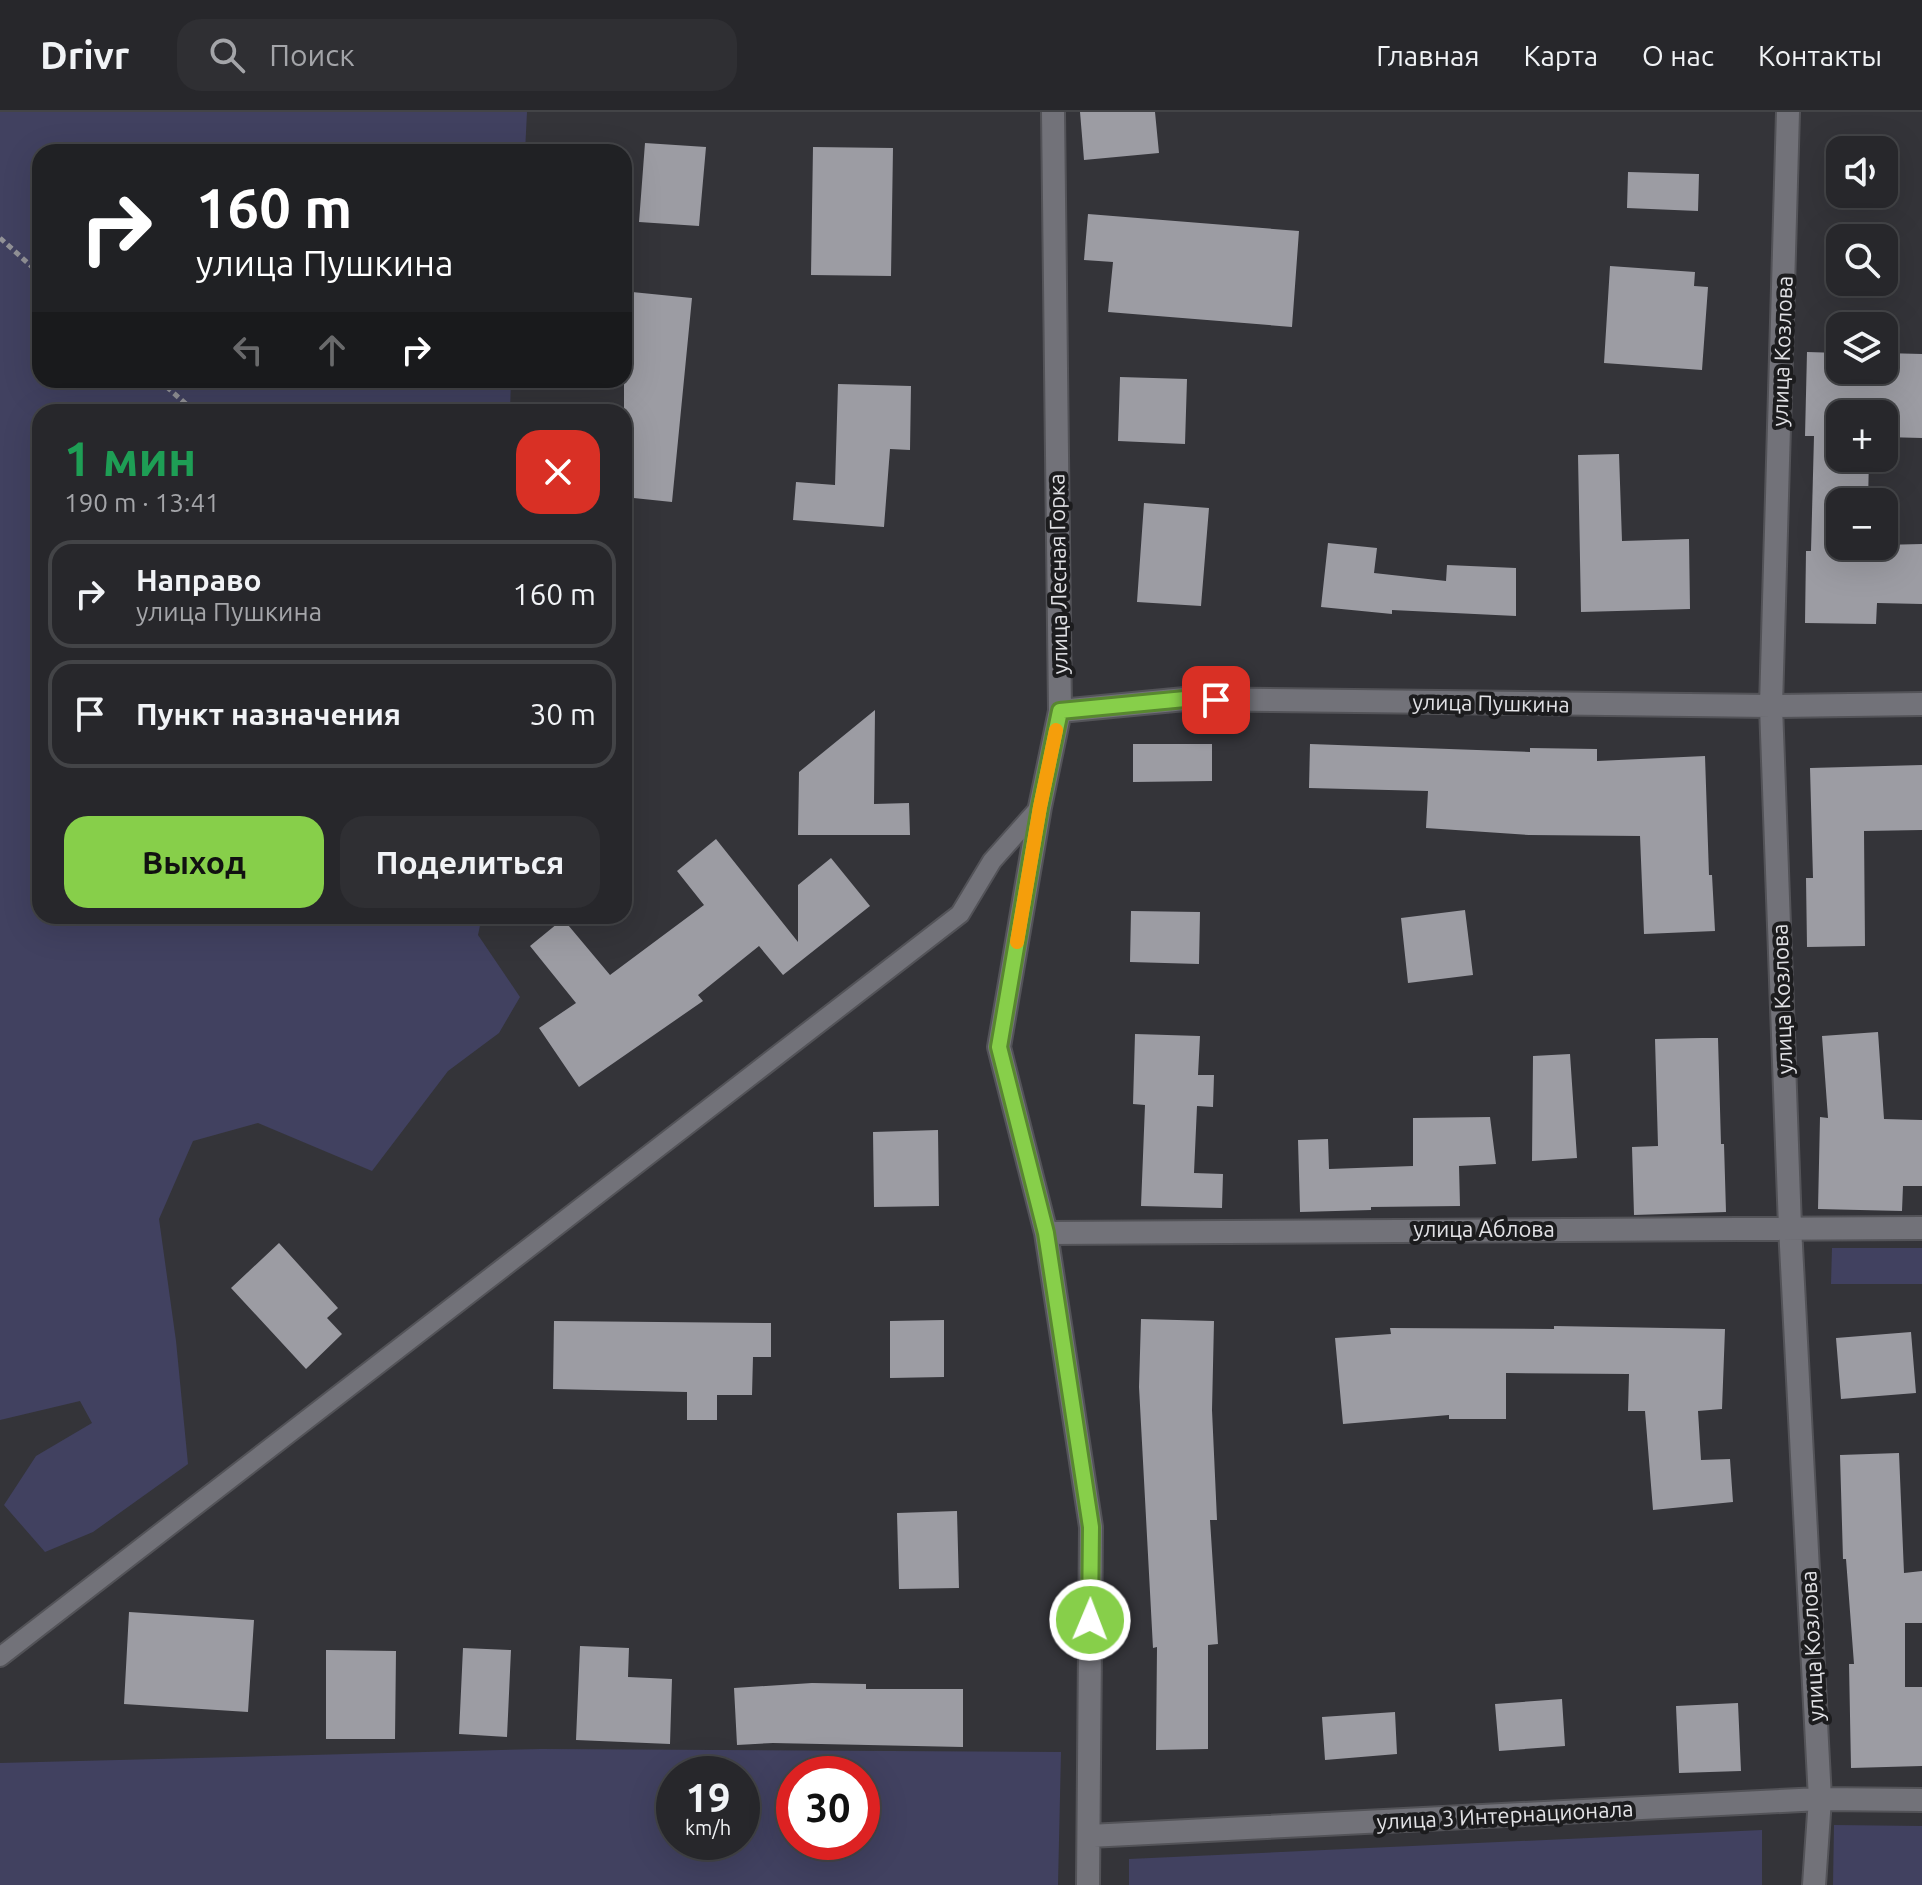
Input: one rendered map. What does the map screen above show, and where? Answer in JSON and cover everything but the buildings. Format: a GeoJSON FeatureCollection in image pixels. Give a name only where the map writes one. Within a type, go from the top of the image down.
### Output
{"type":"FeatureCollection","features":[{"type":"Feature","properties":{"kind":"street","name":"улица Лесная Горка"},"geometry":{"type":"LineString","coordinates":[[1053,112],[1060,711],[1040,807],[999,1047],[1046,1233],[1091,1527],[1088,1885]]}},
{"type":"Feature","properties":{"kind":"street","name":"улица Козлова"},"geometry":{"type":"LineString","coordinates":[[1788,112],[1771,706],[1790,1227],[1820,1799],[1814,1885]]}},
{"type":"Feature","properties":{"kind":"street","name":"улица Пушкина"},"geometry":{"type":"LineString","coordinates":[[1060,711],[1185,699],[1771,706],[1922,704]]}},
{"type":"Feature","properties":{"kind":"street","name":"улица Аблова"},"geometry":{"type":"LineString","coordinates":[[1046,1233],[1922,1228]]}},
{"type":"Feature","properties":{"kind":"street","name":"улица 3 Интернационала"},"geometry":{"type":"LineString","coordinates":[[1089,1836],[1820,1799],[1922,1800]]}},
{"type":"Feature","properties":{"kind":"lane"},"geometry":{"type":"LineString","coordinates":[[0,1657],[960,914],[992,861],[1040,807]]}},
{"type":"Feature","properties":{"kind":"path"},"geometry":{"type":"LineString","coordinates":[[0,238],[32,267]]}},
{"type":"Feature","properties":{"kind":"path"},"geometry":{"type":"LineString","coordinates":[[168,388],[186,404]]}},
{"type":"Feature","properties":{"kind":"shaded area"},"geometry":{"type":"Polygon","coordinates":[[[0,112],[527,112],[525,144],[32,144],[32,388],[511,388],[510,404],[32,404],[32,924],[480,924],[478,935],[520,997],[499,1033],[448,1071],[372,1171],[258,1123],[193,1141],[159,1219],[176,1341],[188,1464],[93,1532],[45,1552],[4,1505],[36,1456],[92,1423],[80,1401],[0,1420],[0,112]]]}},
{"type":"Feature","properties":{"kind":"shaded area"},"geometry":{"type":"Polygon","coordinates":[[[1832,1248],[1922,1248],[1922,1284],[1831,1284],[1832,1248]]]}},
{"type":"Feature","properties":{"kind":"shaded area"},"geometry":{"type":"Polygon","coordinates":[[[541,1749],[1061,1752],[1058,1885],[0,1885],[0,1763],[541,1749]]]}},
{"type":"Feature","properties":{"kind":"shaded area"},"geometry":{"type":"Polygon","coordinates":[[[1834,1825],[1922,1826],[1922,1885],[1833,1885],[1834,1825]]]}},
{"type":"Feature","properties":{"kind":"shaded area"},"geometry":{"type":"Polygon","coordinates":[[[1762,1830],[1762,1885],[1129,1885],[1129,1859],[1762,1830]]]}},
{"type":"Feature","properties":{"kind":"slow traffic"},"geometry":{"type":"LineString","coordinates":[[1017,942],[1056,730]]}},
{"type":"Feature","properties":{"kind":"route"},"geometry":{"type":"LineString","coordinates":[[1090,1620],[1091,1527],[1046,1233],[999,1047],[1040,807],[1060,711],[1185,699],[1216,700]]}}]}
